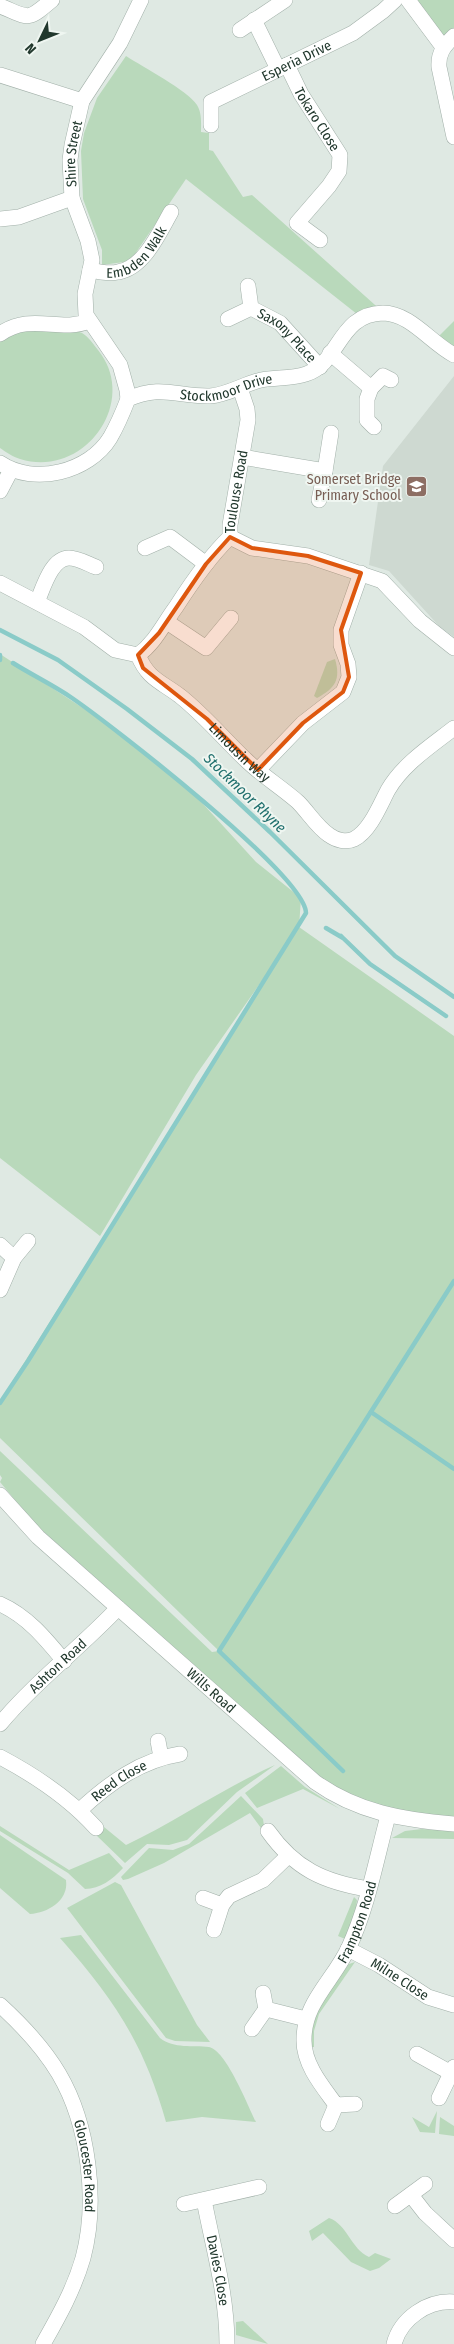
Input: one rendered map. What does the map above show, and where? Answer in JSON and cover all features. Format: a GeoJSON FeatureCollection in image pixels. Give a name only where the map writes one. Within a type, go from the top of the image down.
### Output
{"type":"FeatureCollection","features":[{"type":"Feature","properties":{"kind":"street"},"geometry":{"type":"LineString","coordinates":[[0,6],[26,18],[34,16],[52,0]]}},
{"type":"Feature","properties":{"kind":"street","name":"Shire Street"},"geometry":{"type":"LineString","coordinates":[[128,399],[117,359],[89,321],[85,305],[91,250],[72,198],[72,145],[82,101],[120,43],[142,0]]}},
{"type":"Feature","properties":{"kind":"street"},"geometry":{"type":"LineString","coordinates":[[240,30],[285,0]]}},
{"type":"Feature","properties":{"kind":"street","name":"Esperia Drive"},"geometry":{"type":"LineString","coordinates":[[211,125],[211,102],[353,33],[395,0]]}},
{"type":"Feature","properties":{"kind":"street"},"geometry":{"type":"LineString","coordinates":[[408,0],[443,47]]}},
{"type":"Feature","properties":{"kind":"street"},"geometry":{"type":"LineString","coordinates":[[254,20],[283,67]]}},
{"type":"Feature","properties":{"kind":"street"},"geometry":{"type":"LineString","coordinates":[[454,36],[443,47],[438,57],[454,138]]}},
{"type":"Feature","properties":{"kind":"street","name":"Tokaro Close"},"geometry":{"type":"LineString","coordinates":[[283,67],[340,155],[339,171],[329,186],[297,223],[320,240]]}},
{"type":"Feature","properties":{"kind":"street"},"geometry":{"type":"LineString","coordinates":[[0,75],[82,101]]}},
{"type":"Feature","properties":{"kind":"street"},"geometry":{"type":"LineString","coordinates":[[0,219],[19,217],[72,198]]}},
{"type":"Feature","properties":{"kind":"street","name":"Embden Walk"},"geometry":{"type":"LineString","coordinates":[[90,270],[115,272],[128,269],[149,249],[171,212]]}},
{"type":"Feature","properties":{"kind":"street","name":"Saxony Place"},"geometry":{"type":"LineString","coordinates":[[248,286],[251,308]]}},
{"type":"Feature","properties":{"kind":"street","name":"Saxony Place"},"geometry":{"type":"LineString","coordinates":[[228,319],[251,308]]}},
{"type":"Feature","properties":{"kind":"street","name":"Saxony Place"},"geometry":{"type":"LineString","coordinates":[[251,308],[280,323],[320,367]]}},
{"type":"Feature","properties":{"kind":"street"},"geometry":{"type":"LineString","coordinates":[[320,367],[345,332],[358,319],[384,313],[405,320],[454,355]]}},
{"type":"Feature","properties":{"kind":"street"},"geometry":{"type":"LineString","coordinates":[[0,334],[10,328],[32,323],[80,325],[89,321]]}},
{"type":"Feature","properties":{"kind":"street"},"geometry":{"type":"LineString","coordinates":[[330,353],[371,388]]}},
{"type":"Feature","properties":{"kind":"street","name":"Stockmoor Drive"},"geometry":{"type":"LineString","coordinates":[[128,399],[141,393],[156,390],[212,396],[259,380],[290,378],[306,374],[320,367]]}},
{"type":"Feature","properties":{"kind":"street"},"geometry":{"type":"LineString","coordinates":[[374,426],[367,420],[367,399],[371,388],[382,376],[391,380]]}},
{"type":"Feature","properties":{"kind":"street","name":"Toulouse Road"},"geometry":{"type":"LineString","coordinates":[[138,655],[166,622],[206,564],[230,537],[230,525],[248,420],[247,409],[240,388]]}},
{"type":"Feature","properties":{"kind":"street"},"geometry":{"type":"LineString","coordinates":[[0,491],[6,467],[26,473],[49,474],[64,471],[81,464],[101,449],[110,438],[128,399]]}},
{"type":"Feature","properties":{"kind":"street"},"geometry":{"type":"LineString","coordinates":[[319,500],[331,433]]}},
{"type":"Feature","properties":{"kind":"street"},"geometry":{"type":"LineString","coordinates":[[242,457],[325,471]]}},
{"type":"Feature","properties":{"kind":"street"},"geometry":{"type":"LineString","coordinates":[[145,548],[170,537],[206,564]]}},
{"type":"Feature","properties":{"kind":"street"},"geometry":{"type":"LineString","coordinates":[[230,537],[252,548],[308,556],[382,581],[391,588],[420,621],[454,648]]}},
{"type":"Feature","properties":{"kind":"street"},"geometry":{"type":"LineString","coordinates":[[37,602],[50,574],[62,560],[69,558],[96,567]]}},
{"type":"Feature","properties":{"kind":"street"},"geometry":{"type":"LineString","coordinates":[[258,770],[303,723],[343,692],[349,677],[348,664],[341,645],[341,630],[362,573]]}},
{"type":"Feature","properties":{"kind":"street"},"geometry":{"type":"LineString","coordinates":[[0,583],[89,630],[115,650],[138,655]]}},
{"type":"Feature","properties":{"kind":"street"},"geometry":{"type":"LineString","coordinates":[[166,622],[206,648],[231,618]]}},
{"type":"Feature","properties":{"kind":"street","name":"Limousin Way"},"geometry":{"type":"LineString","coordinates":[[138,655],[143,668],[152,679],[179,696],[207,720],[258,770],[297,801],[328,835],[344,841],[353,839],[368,825],[390,787],[404,769],[454,728]]}},
{"type":"Feature","properties":{"kind":"street"},"geometry":{"type":"LineString","coordinates":[[0,1290],[14,1258],[28,1241]]}},
{"type":"Feature","properties":{"kind":"street"},"geometry":{"type":"LineString","coordinates":[[0,1245],[14,1258]]}},
{"type":"Feature","properties":{"kind":"street","name":"Wills Road"},"geometry":{"type":"LineString","coordinates":[[0,1495],[38,1537],[315,1782],[334,1795],[362,1808],[388,1816],[454,1824]]}},
{"type":"Feature","properties":{"kind":"street"},"geometry":{"type":"LineString","coordinates":[[0,1604],[20,1614],[34,1626],[64,1661]]}},
{"type":"Feature","properties":{"kind":"street","name":"Ashton Road"},"geometry":{"type":"LineString","coordinates":[[0,1724],[38,1682],[92,1636],[118,1608]]}},
{"type":"Feature","properties":{"kind":"street","name":"Reed Close"},"geometry":{"type":"LineString","coordinates":[[158,1741],[161,1757]]}},
{"type":"Feature","properties":{"kind":"street","name":"Reed Close"},"geometry":{"type":"LineString","coordinates":[[80,1810],[116,1780],[161,1757],[180,1754]]}},
{"type":"Feature","properties":{"kind":"street","name":"Reed Close"},"geometry":{"type":"LineString","coordinates":[[0,1757],[43,1782],[80,1810],[96,1828]]}},
{"type":"Feature","properties":{"kind":"street","name":"Frampton Road"},"geometry":{"type":"LineString","coordinates":[[336,2105],[306,2055],[304,2044],[306,2019],[313,2004],[348,1949],[368,1890],[388,1816]]}},
{"type":"Feature","properties":{"kind":"street"},"geometry":{"type":"LineString","coordinates":[[268,1831],[288,1856],[315,1874],[335,1882],[368,1890]]}},
{"type":"Feature","properties":{"kind":"street"},"geometry":{"type":"LineString","coordinates":[[214,1930],[222,1905],[230,1896],[263,1880],[288,1856]]}},
{"type":"Feature","properties":{"kind":"street"},"geometry":{"type":"LineString","coordinates":[[203,1898],[222,1905]]}},
{"type":"Feature","properties":{"kind":"street","name":"Milne Close"},"geometry":{"type":"LineString","coordinates":[[348,1949],[379,1965],[428,1997],[454,2006]]}},
{"type":"Feature","properties":{"kind":"street"},"geometry":{"type":"LineString","coordinates":[[252,2029],[266,2009],[263,1994]]}},
{"type":"Feature","properties":{"kind":"street","name":"Gloucester Road"},"geometry":{"type":"LineString","coordinates":[[0,2005],[31,2034],[60,2075],[68,2092],[81,2133],[91,2186],[91,2212],[82,2259],[68,2298],[43,2344]]}},
{"type":"Feature","properties":{"kind":"street"},"geometry":{"type":"LineString","coordinates":[[266,2009],[306,2019]]}},
{"type":"Feature","properties":{"kind":"street"},"geometry":{"type":"LineString","coordinates":[[417,2054],[453,2070],[439,2098]]}},
{"type":"Feature","properties":{"kind":"street"},"geometry":{"type":"LineString","coordinates":[[328,2124],[336,2105],[356,2104]]}},
{"type":"Feature","properties":{"kind":"street"},"geometry":{"type":"LineString","coordinates":[[394,2206],[425,2184]]}},
{"type":"Feature","properties":{"kind":"street"},"geometry":{"type":"LineString","coordinates":[[184,2204],[259,2187]]}},
{"type":"Feature","properties":{"kind":"street"},"geometry":{"type":"LineString","coordinates":[[411,2195],[425,2213],[454,2240]]}},
{"type":"Feature","properties":{"kind":"street","name":"Davies Close"},"geometry":{"type":"LineString","coordinates":[[204,2200],[221,2285],[227,2344]]}},
{"type":"Feature","properties":{"kind":"street"},"geometry":{"type":"LineString","coordinates":[[390,2340],[416,2313],[430,2306],[454,2302]]}},
{"type":"Feature","properties":{"kind":"highlighted area"},"geometry":{"type":"Polygon","coordinates":[[[230,537],[252,548],[308,556],[361,573],[341,630],[349,677],[343,692],[303,723],[258,770],[207,719],[143,668],[138,655],[159,633],[206,564],[230,537]]]}},
{"type":"Feature","properties":{"kind":"shaded area","name":"Somerset Bridge Primary School"},"geometry":{"type":"Polygon","coordinates":[[[454,376],[454,637],[439,626],[389,571],[369,565],[383,466],[454,376]]]}},
{"type":"Feature","properties":{"kind":"green space"},"geometry":{"type":"Polygon","coordinates":[[[408,0],[454,0],[454,36],[443,47],[408,0]]]}},
{"type":"Feature","properties":{"kind":"green space"},"geometry":{"type":"Polygon","coordinates":[[[126,56],[175,86],[197,105],[199,108],[201,132],[209,133],[209,150],[213,151],[243,197],[252,195],[384,313],[362,318],[186,179],[133,257],[124,262],[102,265],[102,250],[83,199],[81,151],[84,133],[97,98],[126,56]]]}},
{"type":"Feature","properties":{"kind":"green space"},"geometry":{"type":"Polygon","coordinates":[[[454,321],[454,349],[437,338],[454,321]]]}},
{"type":"Feature","properties":{"kind":"green space"},"geometry":{"type":"Polygon","coordinates":[[[59,329],[82,333],[89,338],[98,350],[109,370],[113,392],[109,413],[99,432],[84,447],[65,458],[43,462],[20,459],[0,448],[0,341],[14,332],[59,329]]]}},
{"type":"Feature","properties":{"kind":"green space"},"geometry":{"type":"Polygon","coordinates":[[[0,654],[112,727],[194,794],[256,862],[301,898],[299,927],[454,1036],[454,1818],[402,1811],[369,1802],[353,1796],[323,1779],[35,1524],[0,1482],[2,1478],[0,1475],[0,1451],[212,1652],[219,1651],[0,1438],[0,1401],[289,942],[196,1075],[100,1236],[0,1158],[0,654]]]}},
{"type":"Feature","properties":{"kind":"green space"},"geometry":{"type":"Polygon","coordinates":[[[335,659],[337,678],[335,683],[328,691],[317,698],[314,696],[327,662],[335,659]]]}},
{"type":"Feature","properties":{"kind":"green space"},"geometry":{"type":"Polygon","coordinates":[[[275,1765],[237,1792],[187,1840],[169,1845],[147,1844],[125,1863],[95,1834],[104,1827],[126,1845],[275,1765]]]}},
{"type":"Feature","properties":{"kind":"green space"},"geometry":{"type":"Polygon","coordinates":[[[281,1766],[305,1787],[340,1809],[303,1789],[257,1808],[245,1793],[281,1766]]]}},
{"type":"Feature","properties":{"kind":"green space"},"geometry":{"type":"Polygon","coordinates":[[[241,1796],[263,1819],[264,1826],[261,1828],[250,1813],[164,1863],[123,1880],[121,1877],[149,1848],[173,1850],[189,1844],[241,1796]]]}},
{"type":"Feature","properties":{"kind":"green space"},"geometry":{"type":"Polygon","coordinates":[[[0,1826],[69,1870],[109,1853],[123,1868],[106,1883],[91,1889],[85,1889],[68,1873],[0,1831],[0,1826]]]}},
{"type":"Feature","properties":{"kind":"green space"},"geometry":{"type":"Polygon","coordinates":[[[422,1829],[454,1831],[454,1839],[392,1838],[405,1831],[422,1829]]]}},
{"type":"Feature","properties":{"kind":"green space"},"geometry":{"type":"Polygon","coordinates":[[[0,1835],[66,1880],[64,1894],[56,1905],[30,1914],[0,1888],[0,1835]]]}},
{"type":"Feature","properties":{"kind":"green space"},"geometry":{"type":"Polygon","coordinates":[[[115,1882],[121,1885],[197,2025],[210,2042],[175,2041],[166,2038],[67,1908],[115,1882]]]}},
{"type":"Feature","properties":{"kind":"green space"},"geometry":{"type":"Polygon","coordinates":[[[354,1897],[357,1900],[356,1909],[345,1939],[338,1936],[354,1897]]]}},
{"type":"Feature","properties":{"kind":"green space"},"geometry":{"type":"Polygon","coordinates":[[[81,1935],[160,2038],[171,2044],[209,2047],[216,2050],[229,2068],[256,2122],[202,2117],[166,2122],[148,2068],[125,2023],[96,1981],[60,1938],[81,1935]]]}},
{"type":"Feature","properties":{"kind":"green space"},"geometry":{"type":"Polygon","coordinates":[[[355,1962],[319,2014],[314,2031],[314,2047],[311,2047],[313,2023],[322,2003],[349,1964],[355,1962]]]}},
{"type":"Feature","properties":{"kind":"green space"},"geometry":{"type":"Polygon","coordinates":[[[437,2111],[435,2133],[420,2132],[412,2117],[429,2127],[437,2111]]]}},
{"type":"Feature","properties":{"kind":"green space"},"geometry":{"type":"Polygon","coordinates":[[[440,2117],[454,2126],[454,2136],[439,2134],[440,2117]]]}},
{"type":"Feature","properties":{"kind":"green space"},"geometry":{"type":"Polygon","coordinates":[[[329,2218],[335,2221],[358,2248],[369,2257],[375,2253],[391,2259],[379,2268],[370,2271],[351,2262],[323,2233],[312,2241],[309,2231],[329,2218]]]}},
{"type":"Feature","properties":{"kind":"green space"},"geometry":{"type":"Polygon","coordinates":[[[243,2321],[268,2344],[236,2335],[236,2322],[243,2321]]]}},
{"type":"Feature","properties":{"kind":"waterway","name":"Stockmoor Rhyne"},"geometry":{"type":"LineString","coordinates":[[0,630],[58,660],[127,709],[192,759],[270,832],[395,956],[454,997]]}},
{"type":"Feature","properties":{"kind":"waterway"},"geometry":{"type":"LineString","coordinates":[[0,655],[0,660]]}},
{"type":"Feature","properties":{"kind":"waterway"},"geometry":{"type":"LineString","coordinates":[[0,1403],[28,1361],[306,913],[297,894],[274,867],[242,835],[203,801],[93,713],[65,693],[13,663]]}},
{"type":"Feature","properties":{"kind":"waterway"},"geometry":{"type":"LineString","coordinates":[[326,928],[343,938],[341,936],[370,964],[446,1016]]}},
{"type":"Feature","properties":{"kind":"waterway"},"geometry":{"type":"LineString","coordinates":[[343,1771],[219,1651],[454,1281]]}},
{"type":"Feature","properties":{"kind":"waterway"},"geometry":{"type":"LineString","coordinates":[[371,1412],[454,1469]]}},
{"type":"Feature","properties":{"kind":"place","name":"Somerset Bridge Primary School"},"geometry":{"type":"Point","coordinates":[417,487]}}]}
